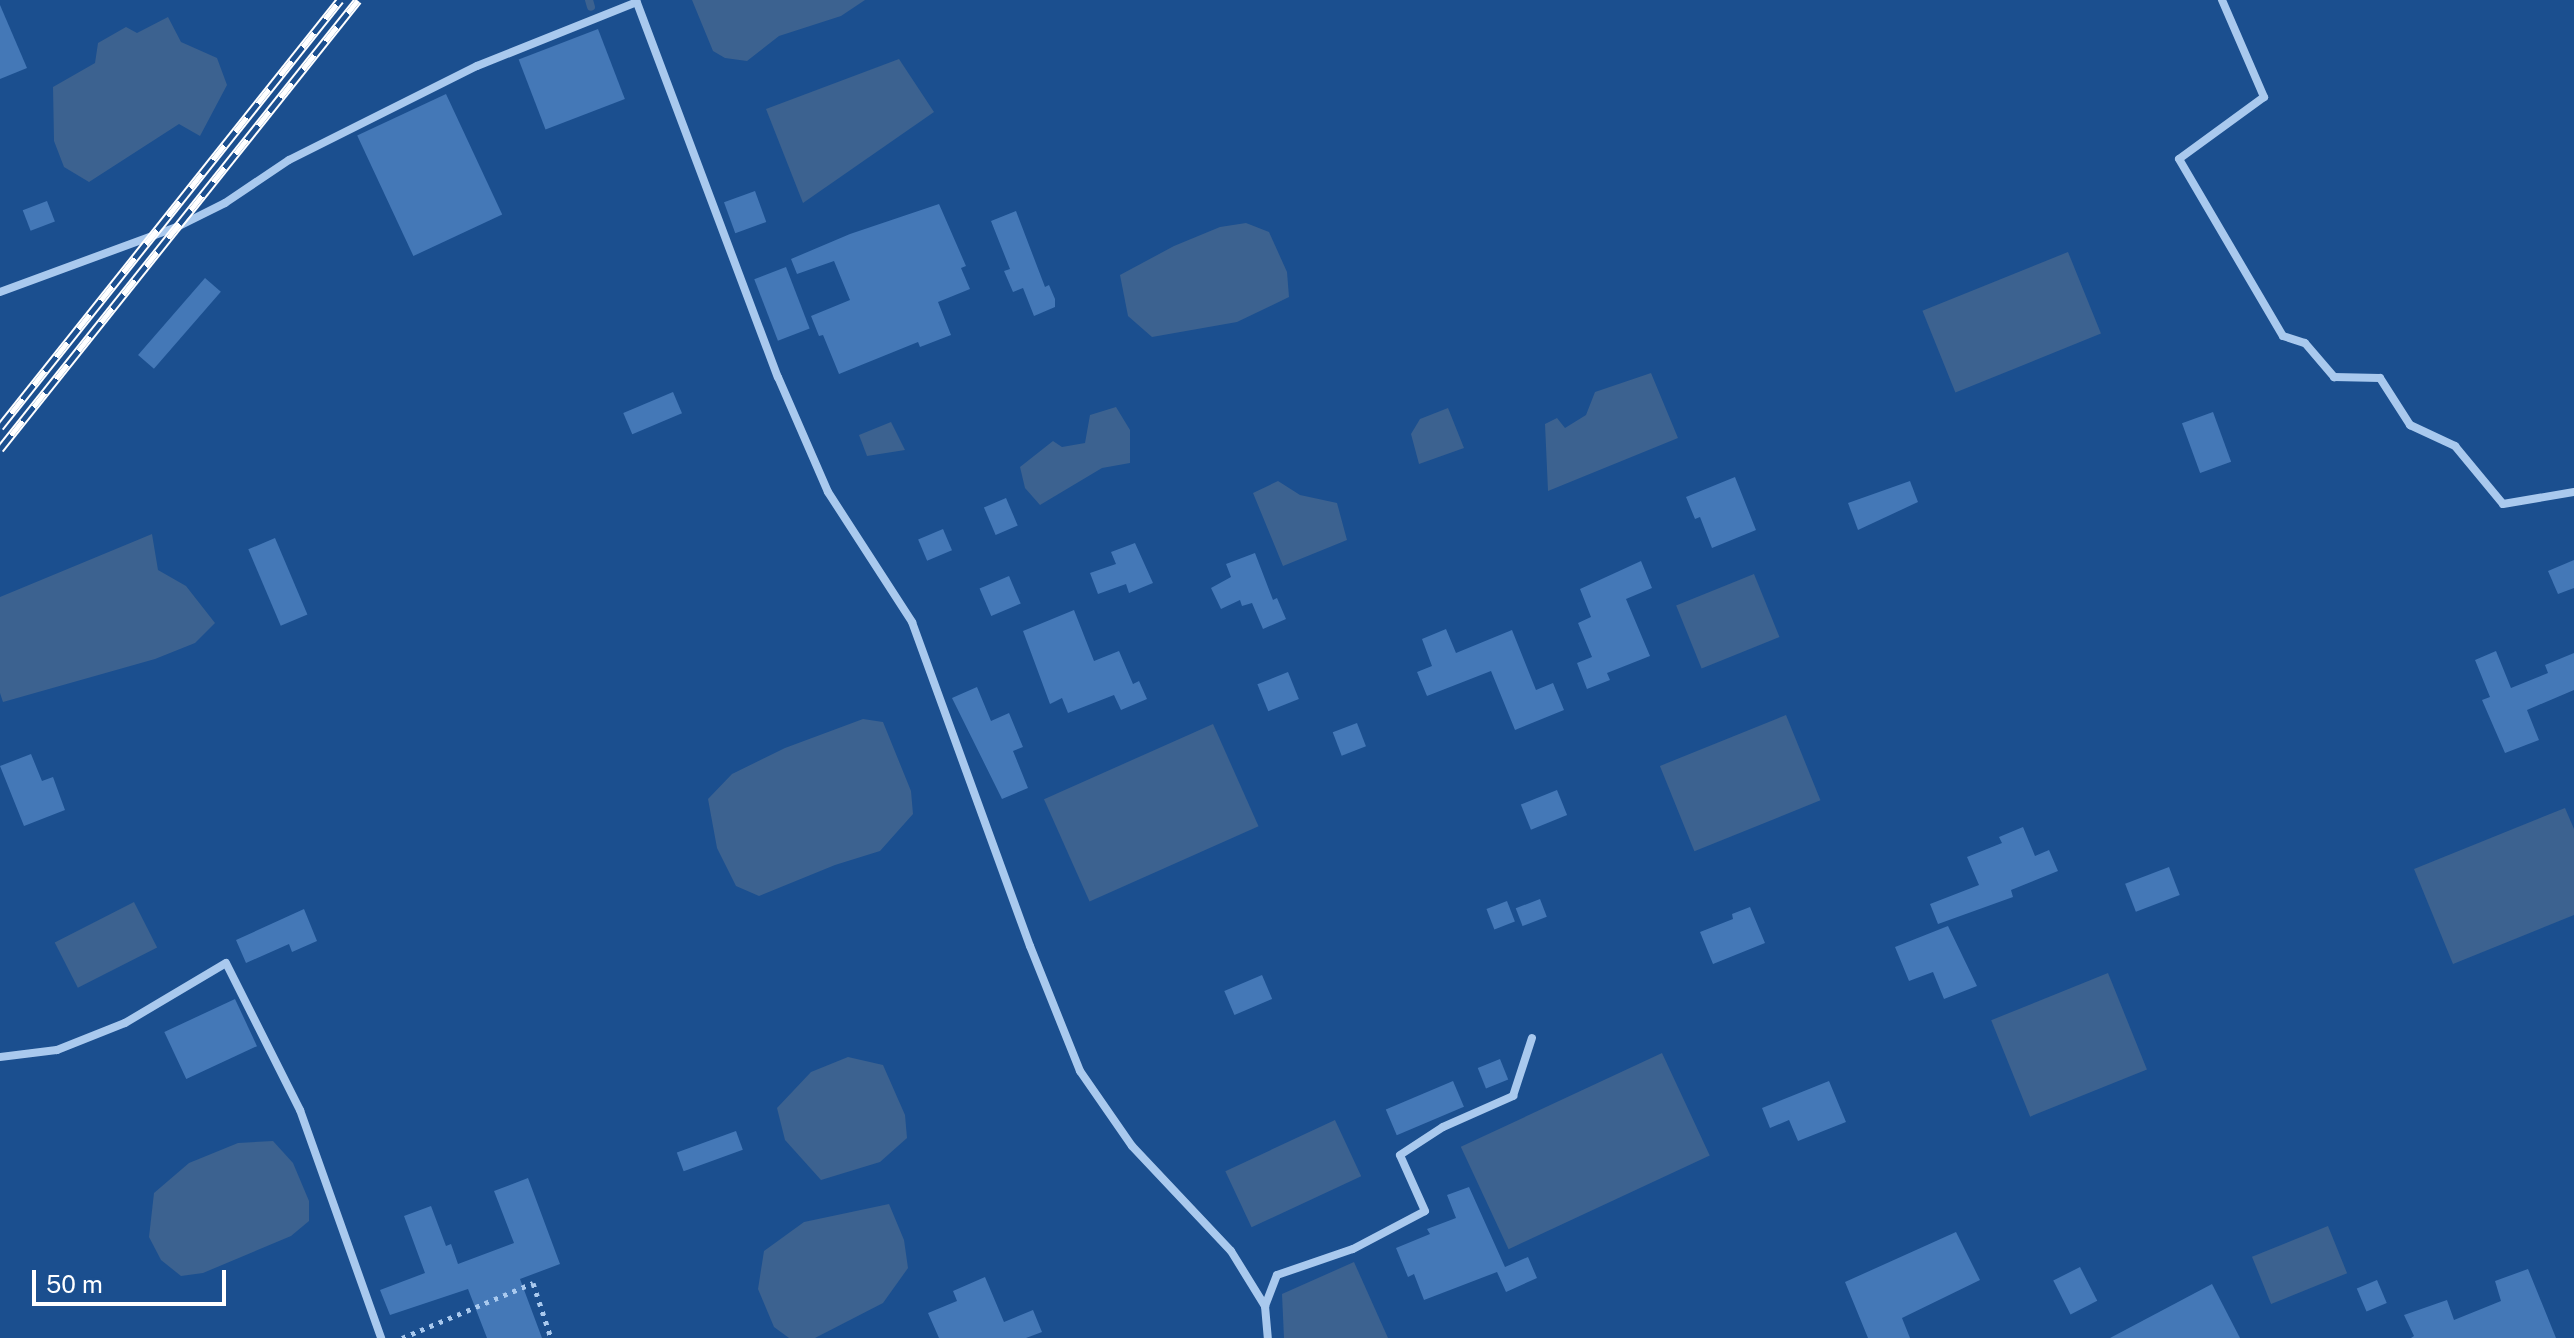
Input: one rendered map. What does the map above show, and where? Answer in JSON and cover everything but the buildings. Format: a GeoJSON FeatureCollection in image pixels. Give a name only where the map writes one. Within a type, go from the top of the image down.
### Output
{"type":"FeatureCollection","features":[{"type":"Feature","properties":{"kind":"street"},"geometry":{"type":"LineString","coordinates":[[2222,0],[2264,97],[2179,159],[2283,336],[2305,343],[2334,377],[2380,378],[2410,425],[2455,446],[2503,504],[2574,492]]}},
{"type":"Feature","properties":{"kind":"street"},"geometry":{"type":"LineString","coordinates":[[0,292],[177,227],[225,203],[289,160],[477,66],[636,1],[778,377],[828,492],[912,622],[1030,946],[1080,1071],[1132,1146],[1231,1251],[1265,1306],[1268,1338]]}},
{"type":"Feature","properties":{"kind":"street"},"geometry":{"type":"LineString","coordinates":[[0,1057],[57,1050],[125,1023],[226,963],[300,1110],[381,1338]]}},
{"type":"Feature","properties":{"kind":"street"},"geometry":{"type":"LineString","coordinates":[[1265,1306],[1277,1275],[1353,1249],[1425,1211],[1400,1155],[1443,1127],[1513,1096],[1532,1038]]}},
{"type":"Feature","properties":{"kind":"path"},"geometry":{"type":"LineString","coordinates":[[402,1338],[533,1283],[551,1338]]}},
{"type":"Feature","properties":{"kind":"water"},"geometry":{"type":"Polygon","coordinates":[[[692,0],[865,0],[841,16],[779,36],[747,61],[725,58],[713,51],[692,0]]]}},
{"type":"Feature","properties":{"kind":"water"},"geometry":{"type":"Polygon","coordinates":[[[168,17],[181,42],[217,58],[227,85],[200,136],[179,124],[89,182],[64,167],[54,141],[53,87],[95,63],[98,43],[126,27],[137,33],[168,17]]]}},
{"type":"Feature","properties":{"kind":"water"},"geometry":{"type":"Polygon","coordinates":[[[899,59],[934,112],[803,203],[766,109],[899,59]]]}},
{"type":"Feature","properties":{"kind":"water"},"geometry":{"type":"Polygon","coordinates":[[[1246,223],[1269,232],[1287,272],[1289,297],[1237,322],[1152,337],[1128,316],[1120,275],[1174,246],[1220,227],[1246,223]]]}},
{"type":"Feature","properties":{"kind":"water"},"geometry":{"type":"Polygon","coordinates":[[[2068,252],[2101,334],[1955,392],[1922,311],[2068,252]]]}},
{"type":"Feature","properties":{"kind":"water"},"geometry":{"type":"Polygon","coordinates":[[[1651,373],[1678,438],[1548,491],[1545,424],[1557,418],[1565,428],[1586,415],[1595,392],[1651,373]]]}},
{"type":"Feature","properties":{"kind":"water"},"geometry":{"type":"Polygon","coordinates":[[[1116,407],[1130,430],[1130,463],[1102,468],[1040,505],[1025,488],[1020,467],[1053,441],[1062,447],[1085,443],[1090,415],[1116,407]]]}},
{"type":"Feature","properties":{"kind":"water"},"geometry":{"type":"Polygon","coordinates":[[[1448,408],[1464,448],[1419,464],[1411,434],[1420,419],[1448,408]]]}},
{"type":"Feature","properties":{"kind":"water"},"geometry":{"type":"Polygon","coordinates":[[[891,422],[905,450],[867,456],[859,435],[891,422]]]}},
{"type":"Feature","properties":{"kind":"water"},"geometry":{"type":"Polygon","coordinates":[[[1278,481],[1300,495],[1337,503],[1347,540],[1283,566],[1253,493],[1278,481]]]}},
{"type":"Feature","properties":{"kind":"water"},"geometry":{"type":"Polygon","coordinates":[[[152,534],[158,570],[186,586],[215,623],[195,643],[155,659],[3,702],[0,693],[0,597],[152,534]]]}},
{"type":"Feature","properties":{"kind":"water"},"geometry":{"type":"Polygon","coordinates":[[[1754,574],[1779,637],[1702,669],[1676,605],[1754,574]]]}},
{"type":"Feature","properties":{"kind":"water"},"geometry":{"type":"Polygon","coordinates":[[[1786,715],[1820,800],[1694,851],[1660,766],[1786,715]]]}},
{"type":"Feature","properties":{"kind":"water"},"geometry":{"type":"Polygon","coordinates":[[[863,719],[883,722],[911,791],[913,814],[880,851],[835,865],[759,896],[736,886],[717,848],[708,799],[732,774],[785,748],[863,719]]]}},
{"type":"Feature","properties":{"kind":"water"},"geometry":{"type":"Polygon","coordinates":[[[1213,724],[1259,826],[1090,902],[1044,799],[1213,724]]]}},
{"type":"Feature","properties":{"kind":"water"},"geometry":{"type":"Polygon","coordinates":[[[2565,808],[2574,829],[2574,915],[2453,964],[2414,869],[2565,808]]]}},
{"type":"Feature","properties":{"kind":"water"},"geometry":{"type":"Polygon","coordinates":[[[134,902],[157,947],[78,988],[55,942],[134,902]]]}},
{"type":"Feature","properties":{"kind":"water"},"geometry":{"type":"Polygon","coordinates":[[[2108,973],[2147,1069],[2030,1117],[1991,1020],[2108,973]]]}},
{"type":"Feature","properties":{"kind":"water"},"geometry":{"type":"Polygon","coordinates":[[[1662,1053],[1710,1155],[1509,1249],[1461,1147],[1662,1053]]]}},
{"type":"Feature","properties":{"kind":"water"},"geometry":{"type":"Polygon","coordinates":[[[848,1057],[883,1065],[905,1115],[907,1138],[880,1162],[821,1180],[785,1140],[777,1108],[811,1072],[848,1057]]]}},
{"type":"Feature","properties":{"kind":"water"},"geometry":{"type":"Polygon","coordinates":[[[1335,1120],[1361,1176],[1252,1227],[1225,1171],[1335,1120]]]}},
{"type":"Feature","properties":{"kind":"water"},"geometry":{"type":"Polygon","coordinates":[[[273,1141],[293,1163],[309,1201],[309,1221],[291,1236],[203,1273],[181,1276],[161,1260],[149,1237],[154,1193],[189,1163],[238,1143],[273,1141]]]}},
{"type":"Feature","properties":{"kind":"water"},"geometry":{"type":"Polygon","coordinates":[[[889,1204],[904,1240],[908,1268],[883,1303],[815,1338],[789,1338],[774,1327],[758,1289],[764,1251],[804,1222],[889,1204]]]}},
{"type":"Feature","properties":{"kind":"water"},"geometry":{"type":"Polygon","coordinates":[[[2328,1226],[2347,1273],[2271,1304],[2252,1257],[2328,1226]]]}},
{"type":"Feature","properties":{"kind":"water"},"geometry":{"type":"Polygon","coordinates":[[[1354,1262],[1388,1338],[1284,1338],[1282,1294],[1354,1262]]]}},
{"type":"Feature","properties":{"kind":"waterway"},"geometry":{"type":"LineString","coordinates":[[589,0],[591,7]]}},
{"type":"Feature","properties":{"kind":"railway"},"geometry":{"type":"LineString","coordinates":[[0,427],[340,0]]}},
{"type":"Feature","properties":{"kind":"railway"},"geometry":{"type":"LineString","coordinates":[[0,449],[358,0]]}}]}
